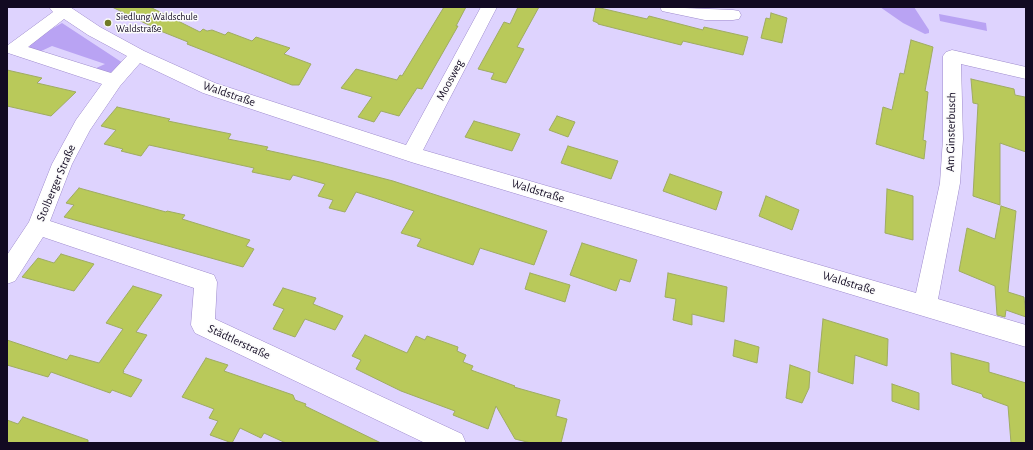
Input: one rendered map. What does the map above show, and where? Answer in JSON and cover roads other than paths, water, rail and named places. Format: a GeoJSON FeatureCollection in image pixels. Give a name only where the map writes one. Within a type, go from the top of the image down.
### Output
{"type":"FeatureCollection","features":[{"type":"Feature","properties":{"kind":"street","name":"Moosweg"},"geometry":{"type":"LineString","coordinates":[[411,154],[489,7]]}},
{"type":"Feature","properties":{"kind":"street"},"geometry":{"type":"LineString","coordinates":[[668,7],[705,15],[733,14]]}},
{"type":"Feature","properties":{"kind":"street","name":"Waldstraße"},"geometry":{"type":"LineString","coordinates":[[114,81],[14,49],[60,9],[94,31],[138,55],[209,88],[411,154],[1026,336]]}},
{"type":"Feature","properties":{"kind":"street","name":"Stolberger Straße"},"geometry":{"type":"LineString","coordinates":[[7,274],[38,226],[62,164],[83,125],[114,81],[138,55]]}},
{"type":"Feature","properties":{"kind":"street","name":"Am Ginsterbusch"},"geometry":{"type":"LineString","coordinates":[[925,306],[950,183],[953,139],[952,56],[1026,73]]}},
{"type":"Feature","properties":{"kind":"street","name":"Städtlerstraße"},"geometry":{"type":"LineString","coordinates":[[38,226],[206,282],[203,324],[453,443]]}},
{"type":"Feature","properties":{"kind":"place","name":"Siedlung Waldschule Waldstraße"},"geometry":{"type":"Point","coordinates":[108,23]}}]}
